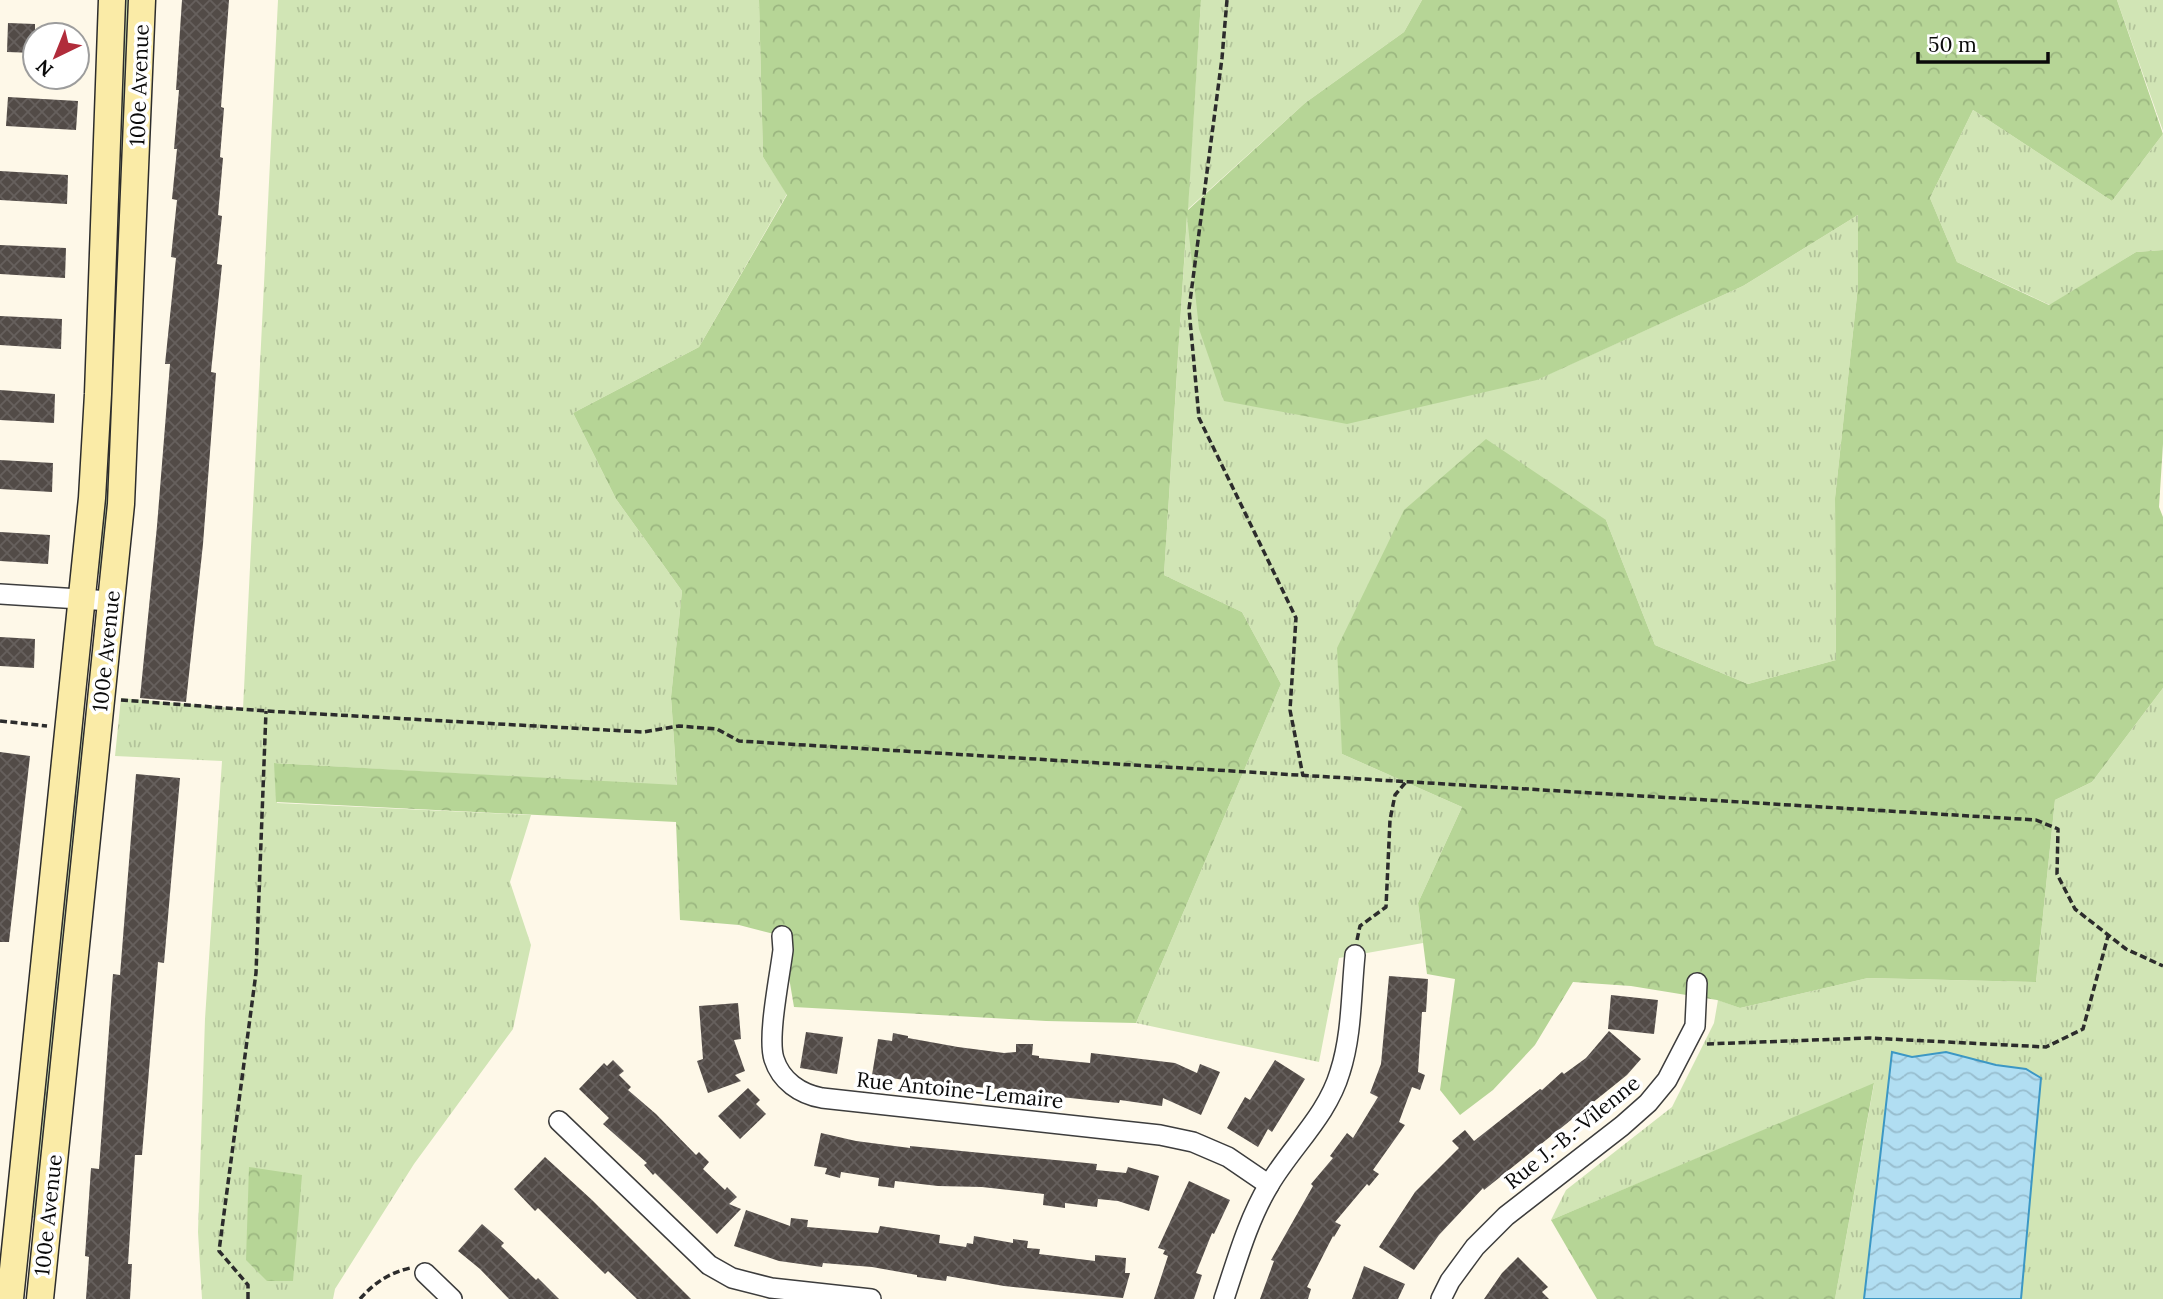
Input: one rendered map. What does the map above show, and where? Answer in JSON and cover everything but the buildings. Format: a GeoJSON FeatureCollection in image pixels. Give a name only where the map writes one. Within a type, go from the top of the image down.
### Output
{"type":"FeatureCollection","features":[{"type":"Feature","properties":{"kind":"street","name":"100e Avenue"},"geometry":{"type":"LineString","coordinates":[[10,1299],[8,1241],[82,599],[96,439],[112,0]]}},
{"type":"Feature","properties":{"kind":"street","name":"100e Avenue"},"geometry":{"type":"LineString","coordinates":[[40,1299],[120,517],[142,0]]}},
{"type":"Feature","properties":{"kind":"street"},"geometry":{"type":"LineString","coordinates":[[0,594],[111,601]]}},
{"type":"Feature","properties":{"kind":"street","name":"Rue Antoine-Lemaire"},"geometry":{"type":"LineString","coordinates":[[782,936],[783,950],[772,1040],[774,1059],[782,1074],[800,1092],[822,1098],[1160,1135],[1193,1142],[1228,1157],[1269,1185]]}},
{"type":"Feature","properties":{"kind":"street"},"geometry":{"type":"LineString","coordinates":[[1224,1299],[1245,1236],[1269,1185],[1324,1109],[1340,1073],[1348,1038],[1354,955]]}},
{"type":"Feature","properties":{"kind":"street","name":"Rue J.-B.-Vilenne"},"geometry":{"type":"LineString","coordinates":[[1441,1299],[1450,1281],[1475,1247],[1506,1216],[1622,1126],[1648,1103],[1667,1080],[1695,1026],[1697,983]]}},
{"type":"Feature","properties":{"kind":"street"},"geometry":{"type":"LineString","coordinates":[[559,1121],[686,1244],[721,1272],[732,1278],[771,1288],[872,1299]]}},
{"type":"Feature","properties":{"kind":"street"},"geometry":{"type":"LineString","coordinates":[[8,1241],[45,1245]]}},
{"type":"Feature","properties":{"kind":"street"},"geometry":{"type":"LineString","coordinates":[[425,1273],[452,1299]]}},
{"type":"Feature","properties":{"kind":"path"},"geometry":{"type":"LineString","coordinates":[[1227,0],[1222,58],[1189,309],[1199,418],[1296,618],[1290,710],[1303,776]]}},
{"type":"Feature","properties":{"kind":"path"},"geometry":{"type":"LineString","coordinates":[[118,700],[643,732],[679,726],[717,729],[739,741],[2036,820],[2058,829],[2057,874],[2075,909],[2126,949],[2163,966]]}},
{"type":"Feature","properties":{"kind":"path"},"geometry":{"type":"LineString","coordinates":[[248,1299],[248,1285],[219,1251],[256,973],[266,711]]}},
{"type":"Feature","properties":{"kind":"path"},"geometry":{"type":"LineString","coordinates":[[0,722],[52,726]]}},
{"type":"Feature","properties":{"kind":"path"},"geometry":{"type":"LineString","coordinates":[[1354,955],[1360,926],[1386,908],[1390,820],[1395,795],[1406,782]]}},
{"type":"Feature","properties":{"kind":"path"},"geometry":{"type":"LineString","coordinates":[[1707,1044],[1868,1038],[2046,1047],[2083,1029],[2108,935]]}},
{"type":"Feature","properties":{"kind":"path"},"geometry":{"type":"LineString","coordinates":[[360,1299],[372,1286],[391,1274],[410,1268],[425,1273]]}},
{"type":"Feature","properties":{"kind":"green space"},"geometry":{"type":"Polygon","coordinates":[[[121,0],[133,0],[116,447],[104,574],[93,574],[121,0]]]}},
{"type":"Feature","properties":{"kind":"green space"},"geometry":{"type":"Polygon","coordinates":[[[278,0],[759,0],[763,157],[787,194],[699,347],[573,413],[616,499],[682,591],[671,697],[677,786],[275,763],[277,803],[531,815],[510,882],[531,945],[513,1029],[414,1164],[335,1289],[333,1299],[202,1299],[198,1232],[205,1019],[222,761],[115,756],[121,698],[243,709],[278,0]]]}},
{"type":"Feature","properties":{"kind":"green space"},"geometry":{"type":"Polygon","coordinates":[[[759,0],[1201,0],[1188,210],[1305,103],[1404,32],[1422,0],[2117,0],[2163,134],[2112,201],[1973,110],[1930,198],[1957,262],[2049,305],[2136,252],[2163,250],[2163,444],[2159,507],[2163,517],[2163,688],[2092,782],[2055,800],[2036,982],[1868,978],[1740,1008],[1717,1000],[1631,986],[1573,982],[1535,1045],[1493,1090],[1460,1115],[1440,1090],[1455,979],[1427,974],[1418,903],[1462,807],[1342,754],[1337,648],[1404,510],[1486,439],[1606,520],[1655,645],[1748,684],[1836,660],[1835,498],[1858,286],[1858,215],[1743,286],[1537,380],[1347,424],[1224,401],[1199,329],[1187,216],[1164,575],[1242,612],[1281,684],[1136,1023],[1046,1021],[794,1007],[782,936],[739,925],[680,920],[676,822],[276,802],[274,763],[677,785],[671,697],[682,591],[616,499],[573,413],[699,347],[787,195],[763,157],[759,0]]]}},
{"type":"Feature","properties":{"kind":"green space"},"geometry":{"type":"Polygon","coordinates":[[[1201,0],[1422,0],[1404,32],[1305,103],[1188,210],[1201,0]]]}},
{"type":"Feature","properties":{"kind":"green space"},"geometry":{"type":"Polygon","coordinates":[[[2117,0],[2163,0],[2163,131],[2117,0]]]}},
{"type":"Feature","properties":{"kind":"green space"},"geometry":{"type":"Polygon","coordinates":[[[1973,110],[2112,201],[2163,134],[2163,250],[2136,252],[2050,305],[1957,262],[1930,198],[1973,110]]]}},
{"type":"Feature","properties":{"kind":"green space"},"geometry":{"type":"Polygon","coordinates":[[[1187,210],[1536,380],[1743,286],[1858,215],[1858,286],[1835,498],[1836,660],[1748,684],[1655,645],[1606,520],[1342,754],[1462,807],[1418,903],[1423,943],[1339,958],[1319,1062],[1136,1023],[1281,684],[1242,612],[1164,575],[1187,210]]]}},
{"type":"Feature","properties":{"kind":"green space"},"geometry":{"type":"Polygon","coordinates":[[[2163,688],[2163,1299],[1835,1299],[1874,1084],[1551,1220],[1566,1190],[1672,1107],[1714,1023],[1718,1000],[1740,1008],[1868,978],[2036,982],[2055,800],[2092,782],[2163,688]]]}},
{"type":"Feature","properties":{"kind":"green space"},"geometry":{"type":"Polygon","coordinates":[[[83,705],[84,786],[40,1218],[27,1217],[83,705]]]}},
{"type":"Feature","properties":{"kind":"green space"},"geometry":{"type":"Polygon","coordinates":[[[1874,1083],[1835,1299],[1597,1299],[1551,1220],[1874,1083]]]}},
{"type":"Feature","properties":{"kind":"green space"},"geometry":{"type":"Polygon","coordinates":[[[249,1167],[302,1175],[293,1281],[267,1281],[246,1260],[249,1167]]]}},
{"type":"Feature","properties":{"kind":"water"},"geometry":{"type":"Polygon","coordinates":[[[1892,1052],[1912,1057],[1946,1052],[1996,1065],[2026,1069],[2041,1078],[2021,1299],[1864,1299],[1892,1052]]]}}]}
